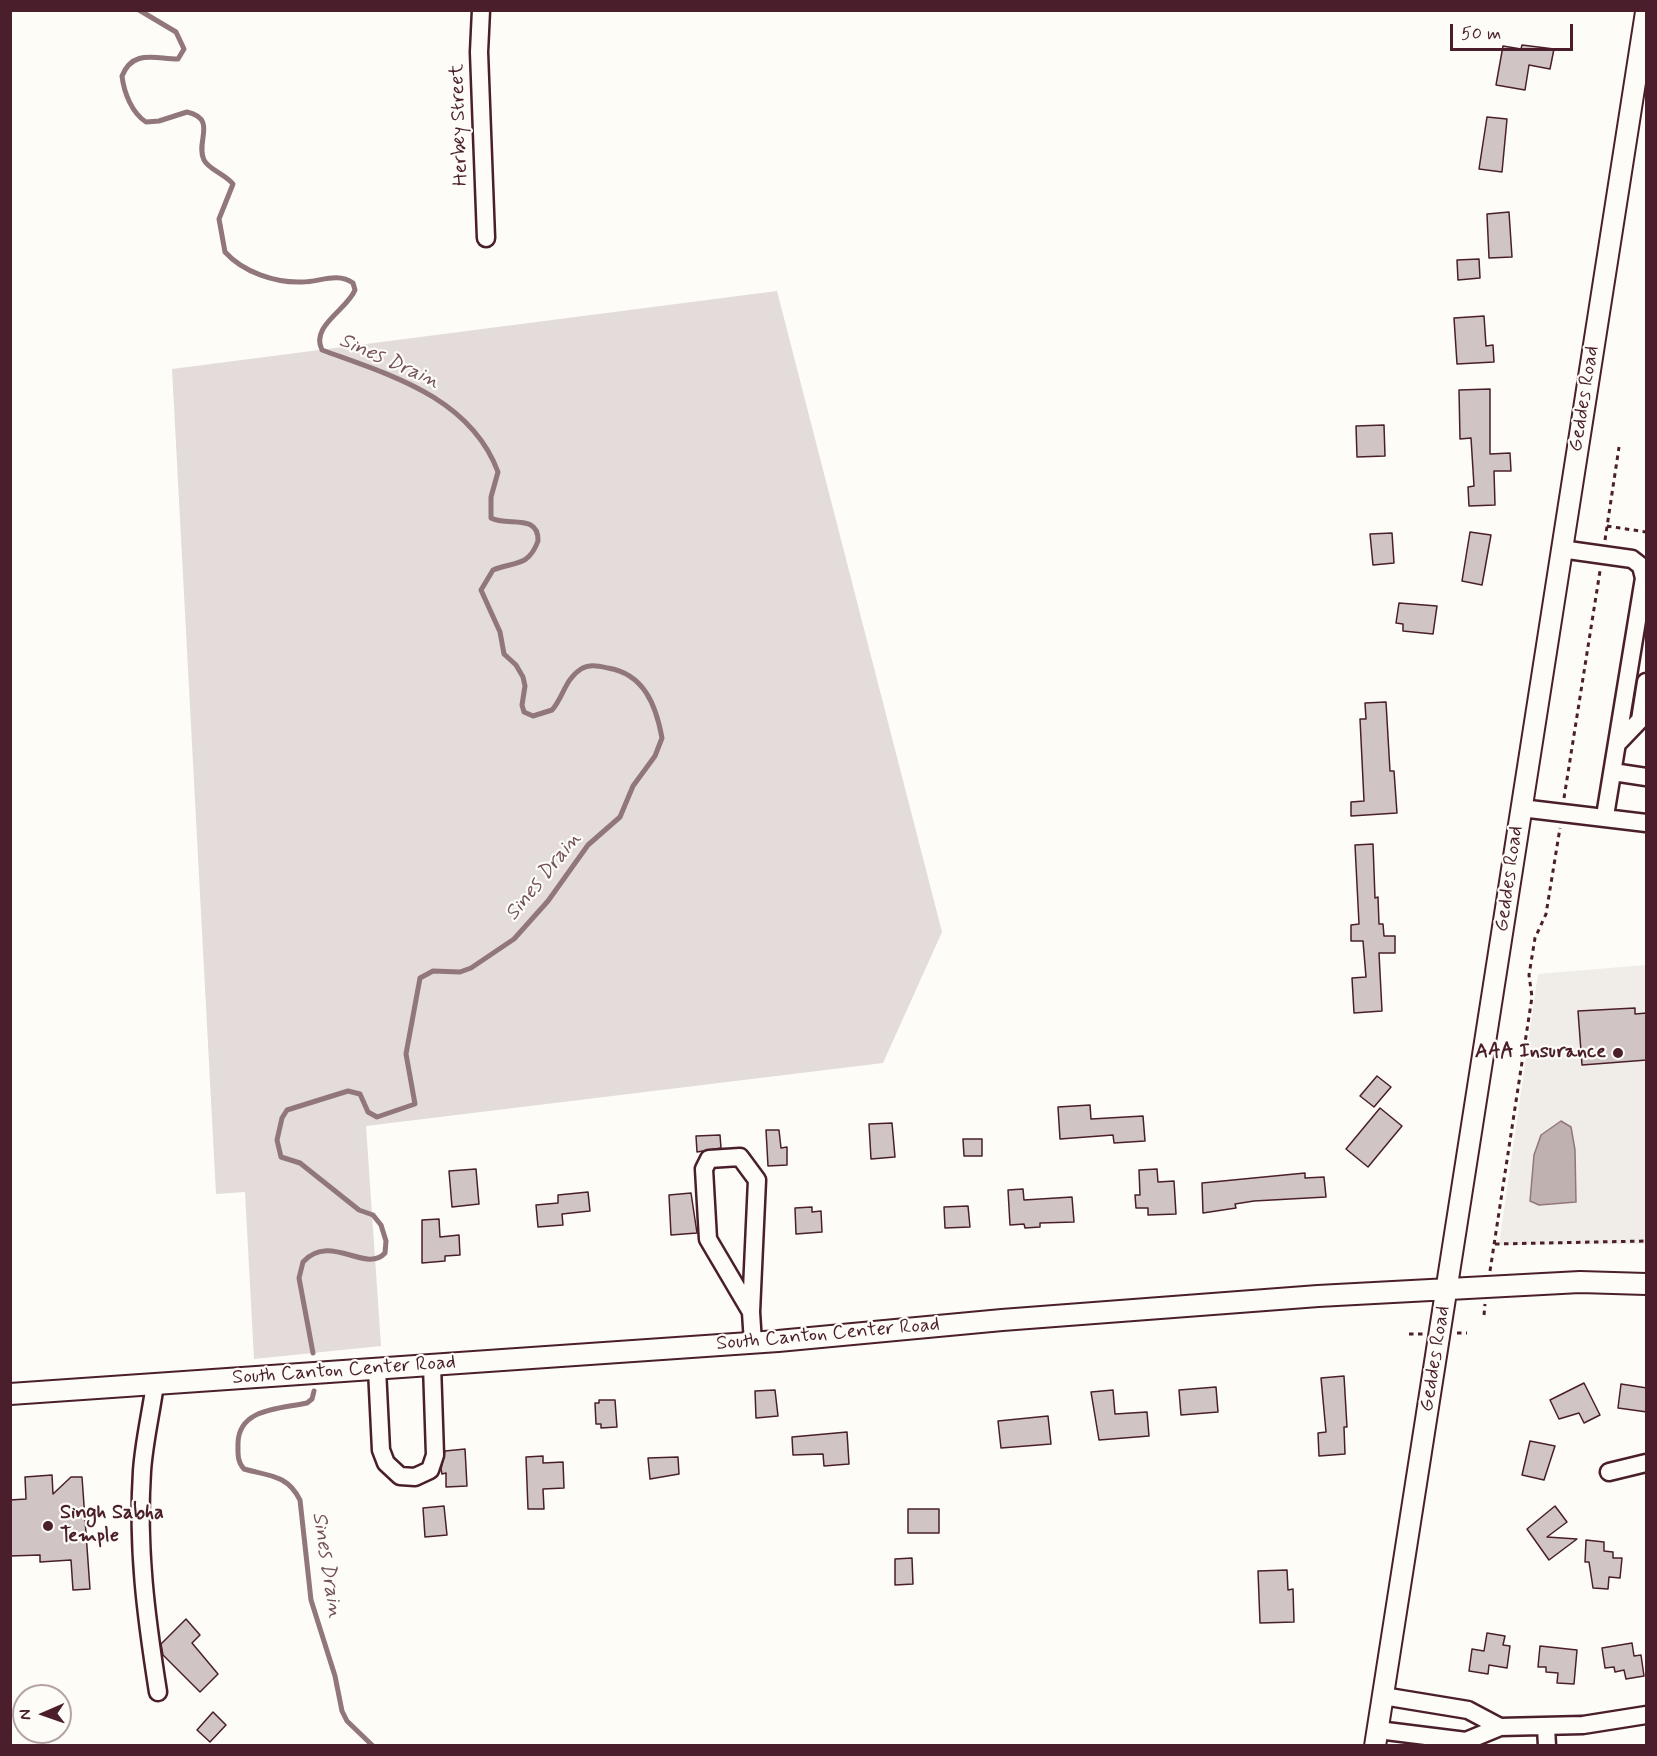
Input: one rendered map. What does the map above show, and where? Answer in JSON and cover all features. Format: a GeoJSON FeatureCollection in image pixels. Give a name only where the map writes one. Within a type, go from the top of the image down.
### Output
{"type":"FeatureCollection","features":[{"type":"Feature","properties":{"kind":"main road","name":"Geddes Road"},"geometry":{"type":"LineString","coordinates":[[1377,1738],[1561,549],[1647,12]]}},
{"type":"Feature","properties":{"kind":"main road","name":"South Canton Center Road"},"geometry":{"type":"LineString","coordinates":[[10,1394],[753,1342],[1013,1319],[1448,1288],[1580,1282],[1647,1284]]}},
{"type":"Feature","properties":{"kind":"street","name":"Herbey Street"},"geometry":{"type":"LineString","coordinates":[[481,10],[479,52],[486,238]]}},
{"type":"Feature","properties":{"kind":"street"},"geometry":{"type":"LineString","coordinates":[[1561,549],[1632,560],[1641,566],[1645,580],[1605,816]]}},
{"type":"Feature","properties":{"kind":"street"},"geometry":{"type":"LineString","coordinates":[[1617,744],[1640,720],[1647,682]]}},
{"type":"Feature","properties":{"kind":"street"},"geometry":{"type":"LineString","coordinates":[[1613,772],[1647,777]]}},
{"type":"Feature","properties":{"kind":"street"},"geometry":{"type":"LineString","coordinates":[[1521,808],[1605,816],[1647,823]]}},
{"type":"Feature","properties":{"kind":"street"},"geometry":{"type":"LineString","coordinates":[[751,1311],[708,1239],[704,1169],[710,1159],[740,1157],[757,1180],[751,1311],[753,1342]]}},
{"type":"Feature","properties":{"kind":"street"},"geometry":{"type":"LineString","coordinates":[[377,1369],[381,1450],[386,1463],[400,1476],[415,1477],[430,1470],[435,1455],[432,1365]]}},
{"type":"Feature","properties":{"kind":"street"},"geometry":{"type":"LineString","coordinates":[[155,1384],[142,1469],[140,1528],[142,1590],[158,1692]]}},
{"type":"Feature","properties":{"kind":"street"},"geometry":{"type":"LineString","coordinates":[[1609,1472],[1647,1463]]}},
{"type":"Feature","properties":{"kind":"street"},"geometry":{"type":"LineString","coordinates":[[1383,1696],[1468,1710],[1500,1727]]}},
{"type":"Feature","properties":{"kind":"street"},"geometry":{"type":"LineString","coordinates":[[1377,1738],[1466,1741],[1500,1727],[1583,1725],[1647,1715]]}},
{"type":"Feature","properties":{"kind":"street"},"geometry":{"type":"LineString","coordinates":[[1546,1727],[1547,1746]]}},
{"type":"Feature","properties":{"kind":"path"},"geometry":{"type":"LineString","coordinates":[[1493,1253],[1532,997],[1529,975],[1535,938],[1546,914],[1619,447]]}},
{"type":"Feature","properties":{"kind":"path"},"geometry":{"type":"LineString","coordinates":[[1607,526],[1647,532]]}},
{"type":"Feature","properties":{"kind":"path"},"geometry":{"type":"LineString","coordinates":[[1494,1244],[1647,1241]]}},
{"type":"Feature","properties":{"kind":"shaded area"},"geometry":{"type":"Polygon","coordinates":[[[777,291],[942,932],[883,1063],[366,1126],[381,1346],[254,1359],[245,1192],[216,1194],[172,369],[777,291]]]}},
{"type":"Feature","properties":{"kind":"shaded area"},"geometry":{"type":"Polygon","coordinates":[[[1646,965],[1646,1244],[1499,1245],[1538,974],[1646,965]]]}},
{"type":"Feature","properties":{"kind":"shaded area"},"geometry":{"type":"Polygon","coordinates":[[[1561,1121],[1571,1127],[1575,1150],[1576,1202],[1539,1205],[1530,1201],[1534,1155],[1541,1135],[1561,1121]]]}},
{"type":"Feature","properties":{"kind":"building"},"geometry":{"type":"Polygon","coordinates":[[[1522,45],[1554,49],[1550,69],[1529,65],[1525,90],[1496,85],[1503,46],[1521,49],[1522,45]]]}},
{"type":"Feature","properties":{"kind":"building"},"geometry":{"type":"Polygon","coordinates":[[[1487,117],[1507,119],[1502,172],[1479,169],[1487,117]]]}},
{"type":"Feature","properties":{"kind":"building"},"geometry":{"type":"Polygon","coordinates":[[[1509,212],[1512,257],[1489,258],[1487,214],[1509,212]]]}},
{"type":"Feature","properties":{"kind":"building"},"geometry":{"type":"Polygon","coordinates":[[[1479,259],[1480,278],[1458,280],[1457,260],[1479,259]]]}},
{"type":"Feature","properties":{"kind":"building"},"geometry":{"type":"Polygon","coordinates":[[[1484,316],[1486,346],[1493,345],[1494,362],[1457,364],[1454,318],[1484,316]]]}},
{"type":"Feature","properties":{"kind":"building"},"geometry":{"type":"Polygon","coordinates":[[[1490,389],[1490,454],[1510,453],[1511,471],[1494,471],[1495,505],[1469,506],[1468,487],[1474,486],[1471,438],[1460,439],[1459,390],[1490,389]]]}},
{"type":"Feature","properties":{"kind":"building"},"geometry":{"type":"Polygon","coordinates":[[[1384,425],[1385,456],[1357,457],[1356,426],[1384,425]]]}},
{"type":"Feature","properties":{"kind":"building"},"geometry":{"type":"Polygon","coordinates":[[[1470,532],[1491,535],[1482,585],[1462,581],[1470,532]]]}},
{"type":"Feature","properties":{"kind":"building"},"geometry":{"type":"Polygon","coordinates":[[[1392,533],[1394,563],[1373,565],[1370,534],[1392,533]]]}},
{"type":"Feature","properties":{"kind":"building"},"geometry":{"type":"Polygon","coordinates":[[[1399,603],[1437,606],[1433,634],[1403,631],[1403,624],[1396,623],[1399,603]]]}},
{"type":"Feature","properties":{"kind":"building"},"geometry":{"type":"Polygon","coordinates":[[[1386,702],[1390,771],[1394,771],[1397,813],[1351,816],[1351,802],[1364,801],[1360,719],[1366,719],[1365,703],[1386,702]]]}},
{"type":"Feature","properties":{"kind":"building"},"geometry":{"type":"Polygon","coordinates":[[[1373,844],[1375,898],[1378,897],[1379,924],[1383,924],[1384,936],[1395,936],[1395,953],[1379,953],[1382,1011],[1354,1013],[1352,978],[1366,977],[1363,941],[1351,941],[1351,925],[1359,924],[1355,845],[1373,844]]]}},
{"type":"Feature","properties":{"kind":"building"},"geometry":{"type":"Polygon","coordinates":[[[1635,1008],[1635,1014],[1647,1013],[1647,1060],[1582,1065],[1578,1011],[1635,1008]]]}},
{"type":"Feature","properties":{"kind":"building"},"geometry":{"type":"Polygon","coordinates":[[[1377,1076],[1391,1087],[1374,1107],[1360,1096],[1377,1076]]]}},
{"type":"Feature","properties":{"kind":"building"},"geometry":{"type":"Polygon","coordinates":[[[1090,1105],[1091,1119],[1143,1116],[1145,1141],[1114,1143],[1113,1135],[1060,1139],[1058,1107],[1090,1105]]]}},
{"type":"Feature","properties":{"kind":"building"},"geometry":{"type":"Polygon","coordinates":[[[1380,1108],[1402,1126],[1368,1167],[1346,1149],[1380,1108]]]}},
{"type":"Feature","properties":{"kind":"building"},"geometry":{"type":"Polygon","coordinates":[[[892,1123],[895,1157],[871,1159],[869,1124],[892,1123]]]}},
{"type":"Feature","properties":{"kind":"building"},"geometry":{"type":"Polygon","coordinates":[[[766,1130],[779,1130],[781,1148],[787,1147],[787,1165],[768,1166],[766,1130]]]}},
{"type":"Feature","properties":{"kind":"building"},"geometry":{"type":"Polygon","coordinates":[[[720,1135],[721,1148],[697,1152],[696,1136],[720,1135]]]}},
{"type":"Feature","properties":{"kind":"building"},"geometry":{"type":"Polygon","coordinates":[[[963,1139],[982,1139],[982,1156],[964,1156],[963,1139]]]}},
{"type":"Feature","properties":{"kind":"building"},"geometry":{"type":"Polygon","coordinates":[[[476,1169],[479,1204],[452,1207],[449,1171],[476,1169]]]}},
{"type":"Feature","properties":{"kind":"building"},"geometry":{"type":"Polygon","coordinates":[[[1157,1169],[1158,1182],[1174,1181],[1176,1214],[1148,1215],[1148,1208],[1136,1208],[1135,1195],[1140,1195],[1139,1170],[1157,1169]]]}},
{"type":"Feature","properties":{"kind":"building"},"geometry":{"type":"Polygon","coordinates":[[[1305,1173],[1305,1178],[1324,1177],[1326,1197],[1254,1201],[1235,1204],[1236,1208],[1203,1213],[1202,1183],[1305,1173]]]}},
{"type":"Feature","properties":{"kind":"building"},"geometry":{"type":"Polygon","coordinates":[[[1023,1189],[1024,1200],[1072,1197],[1074,1222],[1040,1223],[1040,1227],[1025,1228],[1024,1224],[1010,1225],[1008,1190],[1023,1189]]]}},
{"type":"Feature","properties":{"kind":"building"},"geometry":{"type":"Polygon","coordinates":[[[588,1192],[590,1211],[562,1214],[563,1225],[538,1227],[536,1205],[558,1203],[558,1195],[588,1192]]]}},
{"type":"Feature","properties":{"kind":"building"},"geometry":{"type":"Polygon","coordinates":[[[691,1193],[697,1233],[671,1235],[669,1195],[691,1193]]]}},
{"type":"Feature","properties":{"kind":"building"},"geometry":{"type":"Polygon","coordinates":[[[968,1206],[970,1227],[945,1228],[944,1207],[968,1206]]]}},
{"type":"Feature","properties":{"kind":"building"},"geometry":{"type":"Polygon","coordinates":[[[812,1207],[812,1212],[821,1211],[822,1232],[796,1234],[795,1208],[812,1207]]]}},
{"type":"Feature","properties":{"kind":"building"},"geometry":{"type":"Polygon","coordinates":[[[439,1219],[440,1237],[459,1235],[460,1255],[445,1256],[445,1261],[422,1263],[422,1220],[439,1219]]]}},
{"type":"Feature","properties":{"kind":"building"},"geometry":{"type":"Polygon","coordinates":[[[1344,1376],[1347,1427],[1344,1427],[1345,1454],[1319,1456],[1318,1433],[1326,1432],[1321,1378],[1344,1376]]]}},
{"type":"Feature","properties":{"kind":"building"},"geometry":{"type":"Polygon","coordinates":[[[1584,1383],[1600,1415],[1584,1423],[1579,1413],[1559,1419],[1550,1400],[1584,1383]]]}},
{"type":"Feature","properties":{"kind":"building"},"geometry":{"type":"Polygon","coordinates":[[[1621,1384],[1647,1388],[1647,1412],[1618,1408],[1621,1384]]]}},
{"type":"Feature","properties":{"kind":"building"},"geometry":{"type":"Polygon","coordinates":[[[1216,1387],[1218,1412],[1181,1415],[1179,1390],[1216,1387]]]}},
{"type":"Feature","properties":{"kind":"building"},"geometry":{"type":"Polygon","coordinates":[[[775,1390],[778,1416],[756,1418],[755,1391],[775,1390]]]}},
{"type":"Feature","properties":{"kind":"building"},"geometry":{"type":"Polygon","coordinates":[[[1113,1390],[1115,1414],[1147,1412],[1149,1436],[1099,1440],[1091,1392],[1113,1390]]]}},
{"type":"Feature","properties":{"kind":"building"},"geometry":{"type":"Polygon","coordinates":[[[599,1400],[615,1400],[617,1427],[601,1428],[601,1424],[596,1424],[595,1403],[599,1403],[599,1400]]]}},
{"type":"Feature","properties":{"kind":"building"},"geometry":{"type":"Polygon","coordinates":[[[1048,1416],[1051,1444],[1001,1448],[998,1421],[1048,1416]]]}},
{"type":"Feature","properties":{"kind":"building"},"geometry":{"type":"Polygon","coordinates":[[[847,1432],[849,1464],[824,1466],[823,1454],[793,1455],[792,1437],[847,1432]]]}},
{"type":"Feature","properties":{"kind":"building"},"geometry":{"type":"Polygon","coordinates":[[[1530,1441],[1555,1446],[1544,1480],[1522,1475],[1530,1441]]]}},
{"type":"Feature","properties":{"kind":"building"},"geometry":{"type":"Polygon","coordinates":[[[465,1449],[467,1486],[446,1487],[446,1473],[442,1474],[441,1469],[445,1451],[465,1449]]]}},
{"type":"Feature","properties":{"kind":"building"},"geometry":{"type":"Polygon","coordinates":[[[543,1456],[543,1463],[563,1462],[564,1488],[543,1489],[544,1509],[528,1509],[526,1457],[543,1456]]]}},
{"type":"Feature","properties":{"kind":"building"},"geometry":{"type":"Polygon","coordinates":[[[678,1457],[679,1474],[650,1479],[648,1458],[678,1457]]]}},
{"type":"Feature","properties":{"kind":"building","name":"Singh Sabha Temple"},"geometry":{"type":"Polygon","coordinates":[[[52,1475],[53,1494],[71,1477],[82,1477],[90,1589],[73,1590],[71,1560],[40,1562],[40,1555],[10,1556],[10,1500],[26,1499],[25,1477],[52,1475]]]}},
{"type":"Feature","properties":{"kind":"building"},"geometry":{"type":"Polygon","coordinates":[[[444,1506],[447,1535],[425,1537],[423,1508],[444,1506]]]}},
{"type":"Feature","properties":{"kind":"building"},"geometry":{"type":"Polygon","coordinates":[[[1555,1506],[1567,1522],[1547,1537],[1577,1539],[1549,1560],[1527,1529],[1555,1506]]]}},
{"type":"Feature","properties":{"kind":"building"},"geometry":{"type":"Polygon","coordinates":[[[908,1509],[939,1509],[939,1533],[908,1533],[908,1509]]]}},
{"type":"Feature","properties":{"kind":"building"},"geometry":{"type":"Polygon","coordinates":[[[1586,1540],[1604,1542],[1604,1551],[1613,1552],[1613,1558],[1622,1558],[1620,1578],[1609,1577],[1608,1589],[1593,1588],[1589,1562],[1585,1562],[1586,1540]]]}},
{"type":"Feature","properties":{"kind":"building"},"geometry":{"type":"Polygon","coordinates":[[[912,1558],[913,1584],[895,1585],[895,1559],[912,1558]]]}},
{"type":"Feature","properties":{"kind":"building"},"geometry":{"type":"Polygon","coordinates":[[[1287,1570],[1288,1590],[1293,1589],[1294,1622],[1260,1623],[1258,1571],[1287,1570]]]}},
{"type":"Feature","properties":{"kind":"building"},"geometry":{"type":"Polygon","coordinates":[[[186,1619],[200,1635],[192,1643],[218,1674],[200,1692],[163,1655],[161,1644],[186,1619]]]}},
{"type":"Feature","properties":{"kind":"building"},"geometry":{"type":"Polygon","coordinates":[[[1487,1633],[1505,1636],[1503,1645],[1510,1646],[1507,1668],[1489,1665],[1488,1674],[1469,1671],[1472,1649],[1484,1651],[1487,1633]]]}},
{"type":"Feature","properties":{"kind":"building"},"geometry":{"type":"Polygon","coordinates":[[[1632,1643],[1634,1656],[1641,1655],[1644,1676],[1626,1679],[1624,1670],[1615,1672],[1614,1667],[1605,1668],[1602,1648],[1632,1643]]]}},
{"type":"Feature","properties":{"kind":"building"},"geometry":{"type":"Polygon","coordinates":[[[1540,1646],[1577,1650],[1574,1684],[1557,1683],[1558,1673],[1546,1672],[1546,1667],[1538,1667],[1540,1646]]]}},
{"type":"Feature","properties":{"kind":"building"},"geometry":{"type":"Polygon","coordinates":[[[213,1712],[226,1725],[210,1742],[197,1730],[213,1712]]]}},
{"type":"Feature","properties":{"kind":"waterway","name":"Sines Drain"},"geometry":{"type":"LineString","coordinates":[[139,10],[176,32],[184,49],[178,59],[146,57],[132,62],[122,76],[127,96],[133,108],[146,122],[159,121],[187,112],[196,115],[201,120],[204,126],[202,146],[204,160],[233,184],[219,219],[225,252],[250,271],[281,281],[309,282],[341,278],[353,283],[355,290],[351,297],[331,318],[321,333],[322,350],[400,380],[448,407],[468,425],[485,446],[498,472],[491,497],[491,518],[528,524],[537,532],[538,541],[530,556],[520,562],[493,570],[481,590],[500,632],[504,654],[516,665],[523,677],[524,712],[533,716],[552,710],[576,673],[587,666],[604,667],[620,671],[639,684],[652,703],[662,738],[655,756],[633,786],[620,817],[588,845],[548,901],[514,939],[471,968],[460,972],[433,971],[420,978],[406,1054],[415,1104],[377,1117],[368,1112],[360,1094],[348,1091],[287,1110],[282,1118],[277,1140],[281,1157],[300,1163],[359,1210],[373,1215],[381,1225],[386,1241],[385,1253],[377,1258],[368,1259],[325,1251],[313,1254],[303,1262],[299,1278],[313,1353]]}},
{"type":"Feature","properties":{"kind":"waterway","name":"Sines Drain"},"geometry":{"type":"LineString","coordinates":[[314,1391],[312,1399],[307,1403],[263,1412],[245,1423],[240,1431],[238,1457],[244,1469],[276,1477],[289,1485],[300,1500],[311,1600],[335,1676],[342,1711],[347,1721],[373,1746]]}},
{"type":"Feature","properties":{"kind":"place","name":"AAA Insurance"},"geometry":{"type":"Point","coordinates":[1618,1053]}},
{"type":"Feature","properties":{"kind":"place","name":"Singh Sabha Temple"},"geometry":{"type":"Point","coordinates":[48,1526]}}]}
